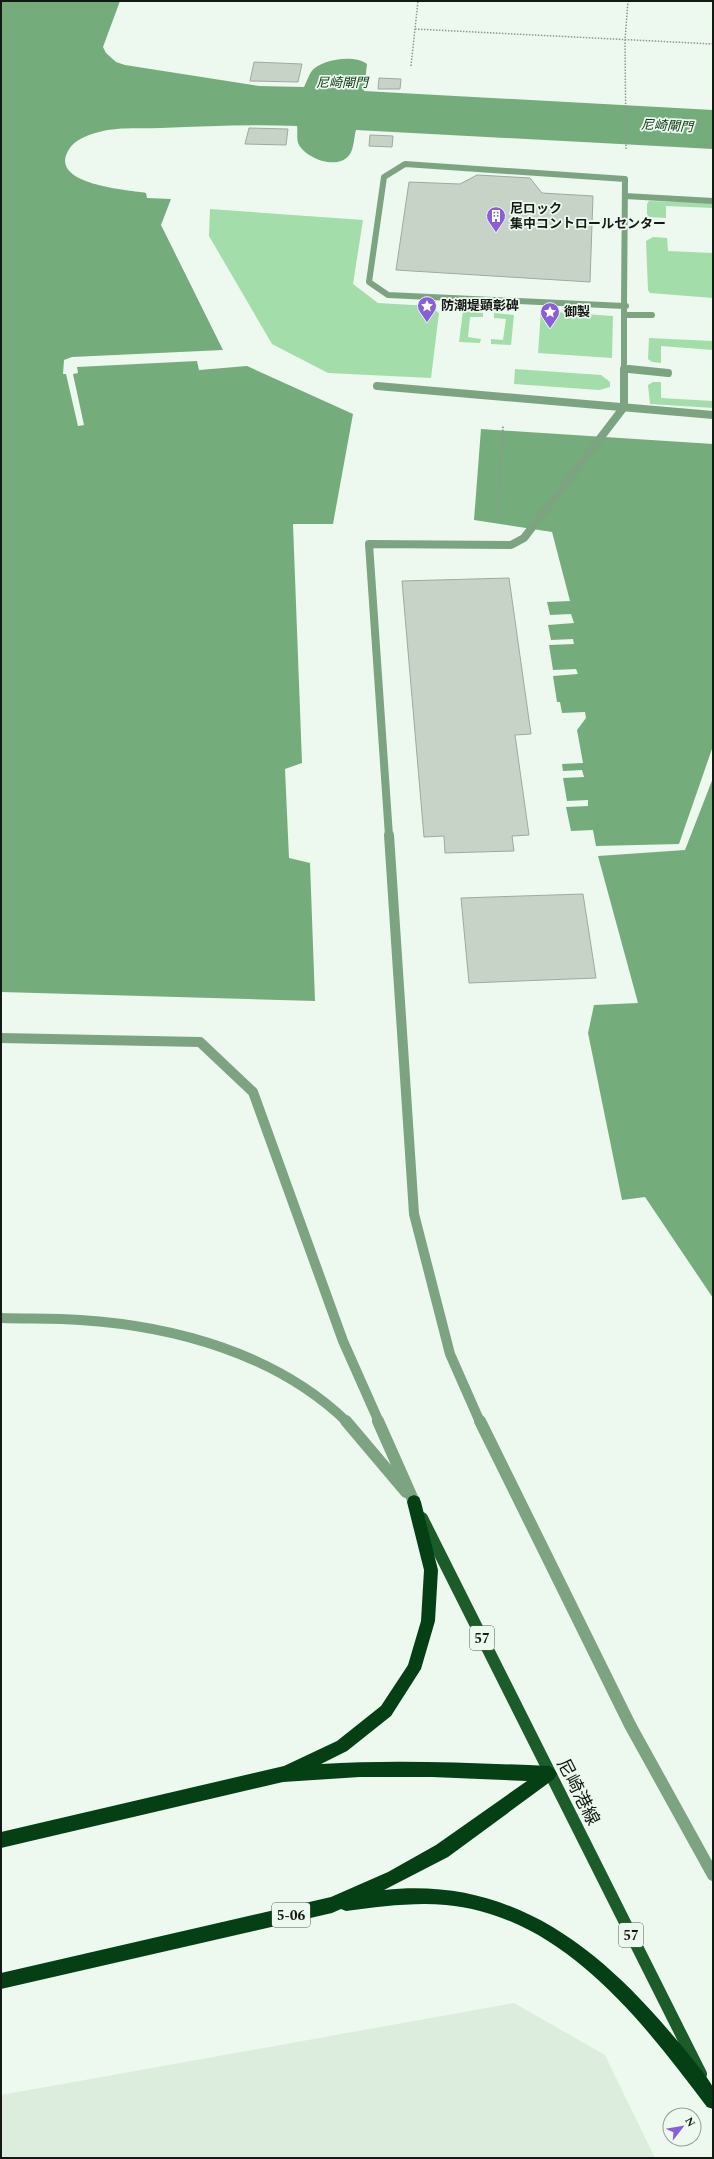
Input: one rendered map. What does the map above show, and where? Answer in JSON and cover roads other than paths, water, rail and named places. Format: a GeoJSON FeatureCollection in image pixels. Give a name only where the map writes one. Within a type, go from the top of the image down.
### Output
{"type":"FeatureCollection","features":[{"type":"Feature","properties":{"kind":"highway"},"geometry":{"type":"LineString","coordinates":[[283,1774],[342,1746],[386,1711],[414,1669],[428,1621],[431,1570],[414,1502]]}},
{"type":"Feature","properties":{"kind":"highway"},"geometry":{"type":"LineString","coordinates":[[1,1840],[283,1774],[360,1769],[410,1769],[549,1774]]}},
{"type":"Feature","properties":{"kind":"highway","name":"5-06"},"geometry":{"type":"LineString","coordinates":[[1,1981],[332,1905],[394,1878],[442,1852],[549,1774]]}},
{"type":"Feature","properties":{"kind":"highway"},"geometry":{"type":"LineString","coordinates":[[332,1905],[405,1895],[461,1899],[519,1916],[573,1947],[615,1983],[660,2031],[713,2101]]}},
{"type":"Feature","properties":{"kind":"main road","name":"尼崎港線"},"geometry":{"type":"LineString","coordinates":[[414,1502],[549,1774],[713,2097]]}},
{"type":"Feature","properties":{"kind":"street"},"geometry":{"type":"LineString","coordinates":[[625,179],[405,164],[384,177],[369,282],[388,295],[626,306]]}},
{"type":"Feature","properties":{"kind":"street"},"geometry":{"type":"LineString","coordinates":[[627,171],[625,179],[626,306],[624,407],[524,538],[511,546],[369,544],[414,1214],[450,1354],[476,1412],[630,1725],[713,1876]]}},
{"type":"Feature","properties":{"kind":"street"},"geometry":{"type":"LineString","coordinates":[[625,196],[713,201]]}},
{"type":"Feature","properties":{"kind":"street"},"geometry":{"type":"LineString","coordinates":[[625,315],[652,315]]}},
{"type":"Feature","properties":{"kind":"street"},"geometry":{"type":"LineString","coordinates":[[624,369],[668,372]]}},
{"type":"Feature","properties":{"kind":"street"},"geometry":{"type":"LineString","coordinates":[[377,386],[713,415]]}},
{"type":"Feature","properties":{"kind":"street"},"geometry":{"type":"LineString","coordinates":[[1,1038],[200,1042],[254,1092],[343,1341],[414,1502]]}},
{"type":"Feature","properties":{"kind":"street"},"geometry":{"type":"LineString","coordinates":[[1,1318],[92,1321],[163,1331],[224,1348],[272,1369],[327,1404],[372,1449],[414,1502]]}},
{"type":"Feature","properties":{"kind":"water","name":"尼崎閘門"},"geometry":{"type":"Polygon","coordinates":[[[1,1],[120,1],[103,47],[106,53],[116,62],[125,65],[259,86],[304,87],[311,72],[322,64],[338,59],[354,59],[367,64],[364,91],[713,110],[713,149],[356,130],[350,154],[339,162],[331,162],[323,161],[309,155],[303,150],[298,143],[297,126],[246,125],[103,131],[78,140],[68,151],[65,162],[70,171],[80,178],[93,184],[146,193],[147,198],[171,199],[161,225],[223,350],[72,357],[64,360],[63,374],[66,374],[78,426],[84,425],[73,374],[78,373],[77,367],[197,361],[199,370],[247,366],[353,414],[333,524],[293,524],[302,763],[285,769],[289,858],[310,863],[315,1001],[1,992],[1,1]]]}},
{"type":"Feature","properties":{"kind":"water"},"geometry":{"type":"Polygon","coordinates":[[[481,429],[713,444],[713,746],[679,844],[596,846],[593,830],[571,831],[566,807],[588,806],[588,800],[567,801],[563,778],[584,777],[582,770],[563,771],[562,764],[583,763],[577,730],[586,718],[585,712],[562,713],[560,702],[557,702],[553,676],[578,674],[576,669],[553,670],[549,645],[574,644],[573,639],[551,640],[548,625],[574,623],[571,614],[550,615],[547,602],[570,601],[552,532],[474,520],[481,429]]]}},
{"type":"Feature","properties":{"kind":"water"},"geometry":{"type":"Polygon","coordinates":[[[713,778],[713,1298],[645,1197],[622,1200],[588,1033],[594,1005],[638,1003],[598,856],[685,850],[713,778]]]}},
{"type":"Feature","properties":{"kind":"place","name":"尼ロック 集中コントロールセンター"},"geometry":{"type":"Point","coordinates":[496,233]}},
{"type":"Feature","properties":{"kind":"place","name":"防潮堤顕彰碑"},"geometry":{"type":"Point","coordinates":[427,323]}},
{"type":"Feature","properties":{"kind":"place","name":"御製"},"geometry":{"type":"Point","coordinates":[550,329]}}]}
